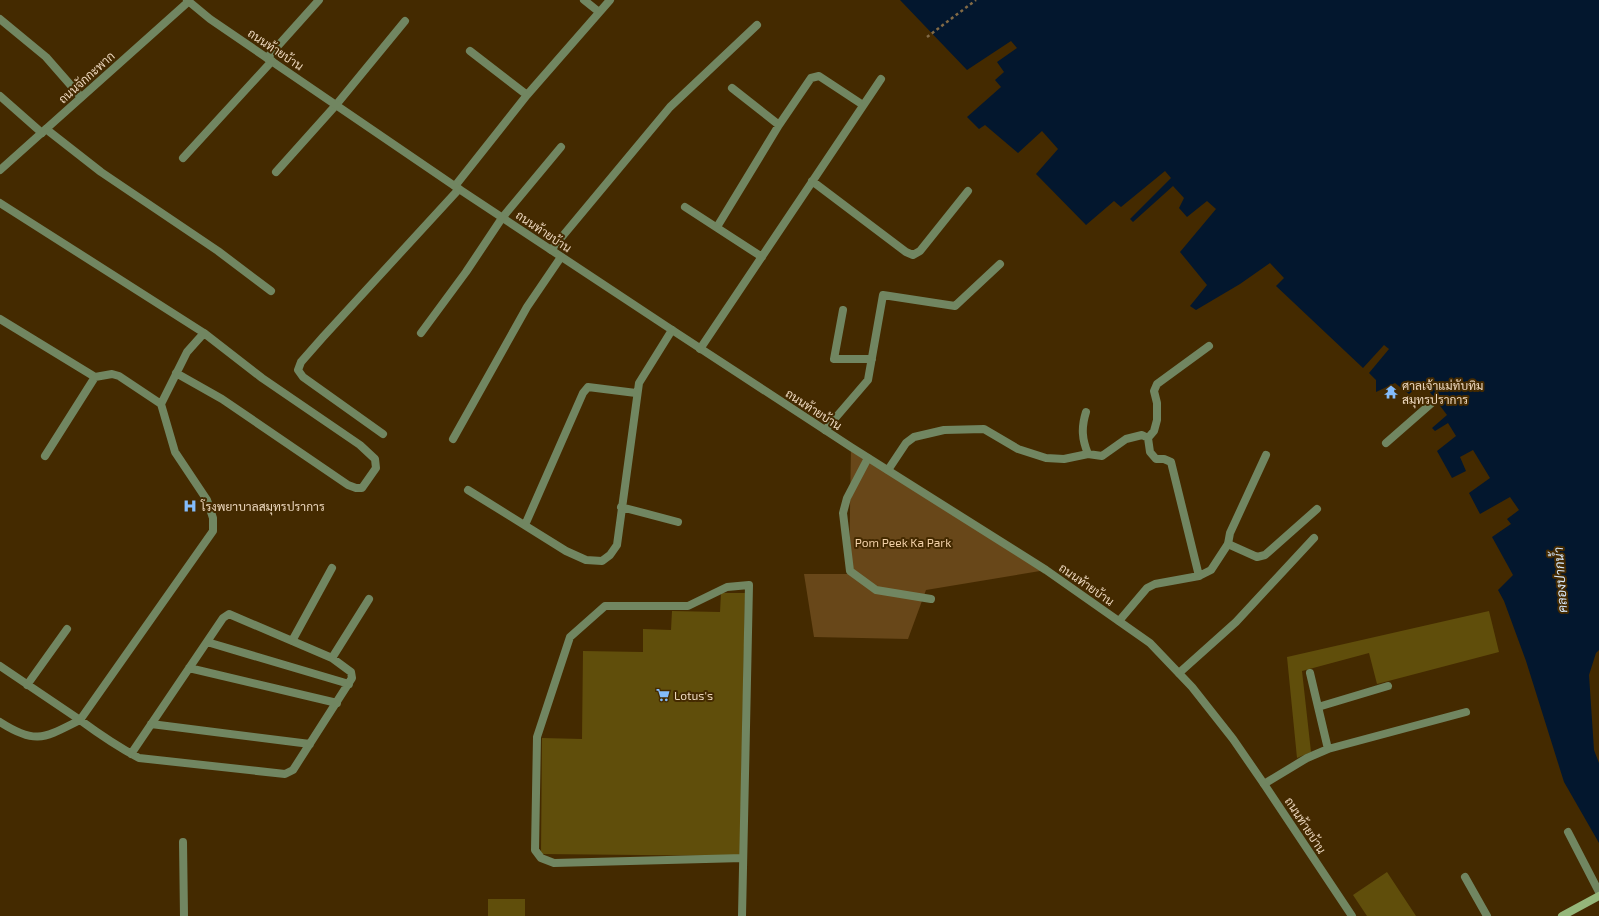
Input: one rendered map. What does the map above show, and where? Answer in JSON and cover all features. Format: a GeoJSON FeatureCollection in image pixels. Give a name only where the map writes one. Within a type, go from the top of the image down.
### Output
{"type":"FeatureCollection","features":[{"type":"Feature","properties":{"kind":"main road"},"geometry":{"type":"LineString","coordinates":[[1562,916],[1599,896]]}},
{"type":"Feature","properties":{"kind":"street"},"geometry":{"type":"LineString","coordinates":[[182,158],[319,0]]}},
{"type":"Feature","properties":{"kind":"street"},"geometry":{"type":"LineString","coordinates":[[584,0],[599,12]]}},
{"type":"Feature","properties":{"kind":"street"},"geometry":{"type":"LineString","coordinates":[[383,434],[303,377],[298,370],[301,362],[457,187],[526,95],[610,0]]}},
{"type":"Feature","properties":{"kind":"street","name":"ถนนท้ายบ้าน"},"geometry":{"type":"LineString","coordinates":[[188,1],[210,19],[502,218],[868,458],[1046,570],[1150,643],[1179,673],[1228,733],[1352,916]]}},
{"type":"Feature","properties":{"kind":"street","name":"ถนนจักกะพาก"},"geometry":{"type":"LineString","coordinates":[[0,170],[188,1]]}},
{"type":"Feature","properties":{"kind":"street"},"geometry":{"type":"LineString","coordinates":[[0,19],[46,57],[81,97]]}},
{"type":"Feature","properties":{"kind":"street"},"geometry":{"type":"LineString","coordinates":[[276,172],[336,105],[405,21]]}},
{"type":"Feature","properties":{"kind":"street"},"geometry":{"type":"LineString","coordinates":[[551,250],[670,107],[757,25]]}},
{"type":"Feature","properties":{"kind":"street"},"geometry":{"type":"LineString","coordinates":[[470,51],[526,95]]}},
{"type":"Feature","properties":{"kind":"street"},"geometry":{"type":"LineString","coordinates":[[717,226],[811,78],[819,76],[863,105]]}},
{"type":"Feature","properties":{"kind":"street"},"geometry":{"type":"LineString","coordinates":[[700,349],[881,79]]}},
{"type":"Feature","properties":{"kind":"street"},"geometry":{"type":"LineString","coordinates":[[732,88],[780,125]]}},
{"type":"Feature","properties":{"kind":"street"},"geometry":{"type":"LineString","coordinates":[[0,96],[44,131],[218,251],[271,291]]}},
{"type":"Feature","properties":{"kind":"street"},"geometry":{"type":"LineString","coordinates":[[421,333],[466,272],[502,218],[561,147]]}},
{"type":"Feature","properties":{"kind":"street"},"geometry":{"type":"LineString","coordinates":[[812,181],[906,252],[913,255],[920,250],[968,191]]}},
{"type":"Feature","properties":{"kind":"street"},"geometry":{"type":"LineString","coordinates":[[0,203],[204,333],[262,378],[360,445],[373,455],[376,464],[370,477],[362,488],[356,488],[348,485],[222,399],[176,373]]}},
{"type":"Feature","properties":{"kind":"street"},"geometry":{"type":"LineString","coordinates":[[685,207],[717,226],[762,257]]}},
{"type":"Feature","properties":{"kind":"street"},"geometry":{"type":"LineString","coordinates":[[453,439],[526,307],[561,257]]}},
{"type":"Feature","properties":{"kind":"street"},"geometry":{"type":"LineString","coordinates":[[825,430],[868,380],[883,295],[955,306],[1000,264]]}},
{"type":"Feature","properties":{"kind":"street"},"geometry":{"type":"LineString","coordinates":[[843,310],[834,359],[872,359]]}},
{"type":"Feature","properties":{"kind":"street"},"geometry":{"type":"LineString","coordinates":[[0,319],[95,377],[112,374],[119,376],[161,404],[175,452],[207,500],[213,518],[213,531],[80,720],[47,736],[39,737],[16,732],[0,722]]}},
{"type":"Feature","properties":{"kind":"street"},"geometry":{"type":"LineString","coordinates":[[468,490],[566,551],[586,560],[602,561],[610,555],[617,545],[636,393],[639,382],[672,330]]}},
{"type":"Feature","properties":{"kind":"street"},"geometry":{"type":"LineString","coordinates":[[161,404],[187,352],[204,333]]}},
{"type":"Feature","properties":{"kind":"street"},"geometry":{"type":"LineString","coordinates":[[1199,576],[1171,462],[1164,459],[1156,459],[1150,452],[1148,438],[1154,431],[1157,420],[1157,403],[1154,391],[1157,384],[1209,346]]}},
{"type":"Feature","properties":{"kind":"street"},"geometry":{"type":"LineString","coordinates":[[45,456],[95,377]]}},
{"type":"Feature","properties":{"kind":"street"},"geometry":{"type":"LineString","coordinates":[[525,525],[583,393],[588,387],[636,393]]}},
{"type":"Feature","properties":{"kind":"street"},"geometry":{"type":"LineString","coordinates":[[1386,443],[1434,401]]}},
{"type":"Feature","properties":{"kind":"street"},"geometry":{"type":"LineString","coordinates":[[1086,412],[1083,423],[1083,443],[1088,454]]}},
{"type":"Feature","properties":{"kind":"street"},"geometry":{"type":"LineString","coordinates":[[888,470],[906,443],[914,437],[944,430],[984,429],[1018,449],[1046,458],[1064,459],[1088,454],[1102,456],[1126,439],[1142,435],[1148,438]]}},
{"type":"Feature","properties":{"kind":"street"},"geometry":{"type":"LineString","coordinates":[[1119,621],[1147,588],[1155,584],[1199,576],[1211,570],[1228,544],[1230,533],[1266,455]]}},
{"type":"Feature","properties":{"kind":"street"},"geometry":{"type":"LineString","coordinates":[[868,458],[847,498],[843,513],[850,571],[876,590],[931,599]]}},
{"type":"Feature","properties":{"kind":"street"},"geometry":{"type":"LineString","coordinates":[[621,507],[678,522]]}},
{"type":"Feature","properties":{"kind":"street"},"geometry":{"type":"LineString","coordinates":[[1228,544],[1257,557],[1264,555],[1317,509]]}},
{"type":"Feature","properties":{"kind":"street"},"geometry":{"type":"LineString","coordinates":[[1179,673],[1236,622],[1314,538]]}},
{"type":"Feature","properties":{"kind":"street"},"geometry":{"type":"LineString","coordinates":[[292,641],[332,568]]}},
{"type":"Feature","properties":{"kind":"street"},"geometry":{"type":"LineString","coordinates":[[742,916],[748,585],[727,587],[688,606],[605,606],[570,637],[537,737],[535,850],[541,858],[554,862],[743,858]]}},
{"type":"Feature","properties":{"kind":"street"},"geometry":{"type":"LineString","coordinates":[[332,658],[369,599]]}},
{"type":"Feature","properties":{"kind":"street"},"geometry":{"type":"LineString","coordinates":[[0,666],[121,749],[131,754],[139,758],[285,774],[293,770],[337,703],[352,678],[351,672],[332,658],[229,614],[223,618],[131,754]]}},
{"type":"Feature","properties":{"kind":"street"},"geometry":{"type":"LineString","coordinates":[[27,685],[67,629]]}},
{"type":"Feature","properties":{"kind":"street"},"geometry":{"type":"LineString","coordinates":[[207,642],[349,684]]}},
{"type":"Feature","properties":{"kind":"street"},"geometry":{"type":"LineString","coordinates":[[189,668],[337,703]]}},
{"type":"Feature","properties":{"kind":"street"},"geometry":{"type":"LineString","coordinates":[[1310,673],[1328,749]]}},
{"type":"Feature","properties":{"kind":"street"},"geometry":{"type":"LineString","coordinates":[[1318,707],[1388,686]]}},
{"type":"Feature","properties":{"kind":"street"},"geometry":{"type":"LineString","coordinates":[[1264,784],[1307,758],[1328,749],[1466,712]]}},
{"type":"Feature","properties":{"kind":"street"},"geometry":{"type":"LineString","coordinates":[[151,724],[310,744]]}},
{"type":"Feature","properties":{"kind":"street"},"geometry":{"type":"LineString","coordinates":[[1568,832],[1599,892]]}},
{"type":"Feature","properties":{"kind":"street"},"geometry":{"type":"LineString","coordinates":[[183,842],[184,916]]}},
{"type":"Feature","properties":{"kind":"street"},"geometry":{"type":"LineString","coordinates":[[1465,877],[1487,916]]}},
{"type":"Feature","properties":{"kind":"path"},"geometry":{"type":"LineString","coordinates":[[927,37],[976,0]]}},
{"type":"Feature","properties":{"kind":"green space","name":"Pom Peek Ka Park"},"geometry":{"type":"Polygon","coordinates":[[[851,447],[1046,570],[926,590],[908,639],[814,637],[804,574],[849,574],[851,447]]]}},
{"type":"Feature","properties":{"kind":"water","name":"คลองปากน้ำ"},"geometry":{"type":"Polygon","coordinates":[[[900,0],[1599,0],[1599,650],[1596,653],[1589,675],[1594,750],[1599,763],[1599,843],[1564,782],[1526,661],[1504,601],[1498,590],[1513,575],[1492,537],[1511,524],[1507,519],[1519,510],[1510,497],[1480,514],[1469,493],[1490,478],[1473,450],[1460,457],[1466,471],[1452,478],[1437,451],[1456,436],[1448,423],[1435,431],[1432,428],[1447,415],[1423,383],[1409,394],[1395,383],[1376,392],[1376,380],[1369,373],[1389,349],[1384,345],[1363,368],[1276,286],[1284,278],[1270,263],[1240,284],[1196,310],[1190,306],[1207,285],[1180,252],[1216,209],[1207,201],[1187,217],[1179,208],[1184,198],[1173,186],[1133,222],[1130,219],[1171,178],[1165,171],[1121,207],[1114,201],[1086,225],[1036,174],[1058,149],[1042,131],[1018,153],[985,125],[979,129],[967,117],[1001,87],[995,80],[1004,72],[997,62],[1017,48],[1011,41],[967,70],[900,0]]]}},
{"type":"Feature","properties":{"kind":"building","name":"Lotus's"},"geometry":{"type":"Polygon","coordinates":[[[721,593],[745,593],[740,856],[541,854],[542,738],[582,739],[583,651],[643,652],[643,629],[671,630],[672,611],[720,612],[721,593]]]}},
{"type":"Feature","properties":{"kind":"building"},"geometry":{"type":"Polygon","coordinates":[[[1489,611],[1499,652],[1377,684],[1369,653],[1302,671],[1311,752],[1297,758],[1287,657],[1489,611]]]}},
{"type":"Feature","properties":{"kind":"building"},"geometry":{"type":"Polygon","coordinates":[[[1387,872],[1416,916],[1367,916],[1353,895],[1387,872]]]}},
{"type":"Feature","properties":{"kind":"building"},"geometry":{"type":"Polygon","coordinates":[[[488,899],[525,899],[525,916],[488,916],[488,899]]]}},
{"type":"Feature","properties":{"kind":"place","name":"ศาลเจ้าแม่ทับทิม สมุทรปราการ"},"geometry":{"type":"Point","coordinates":[1391,392]}},
{"type":"Feature","properties":{"kind":"place","name":"โรงพยาบาลสมุทรปราการ"},"geometry":{"type":"Point","coordinates":[190,506]}},
{"type":"Feature","properties":{"kind":"place","name":"Lotus's"},"geometry":{"type":"Point","coordinates":[663,695]}}]}
